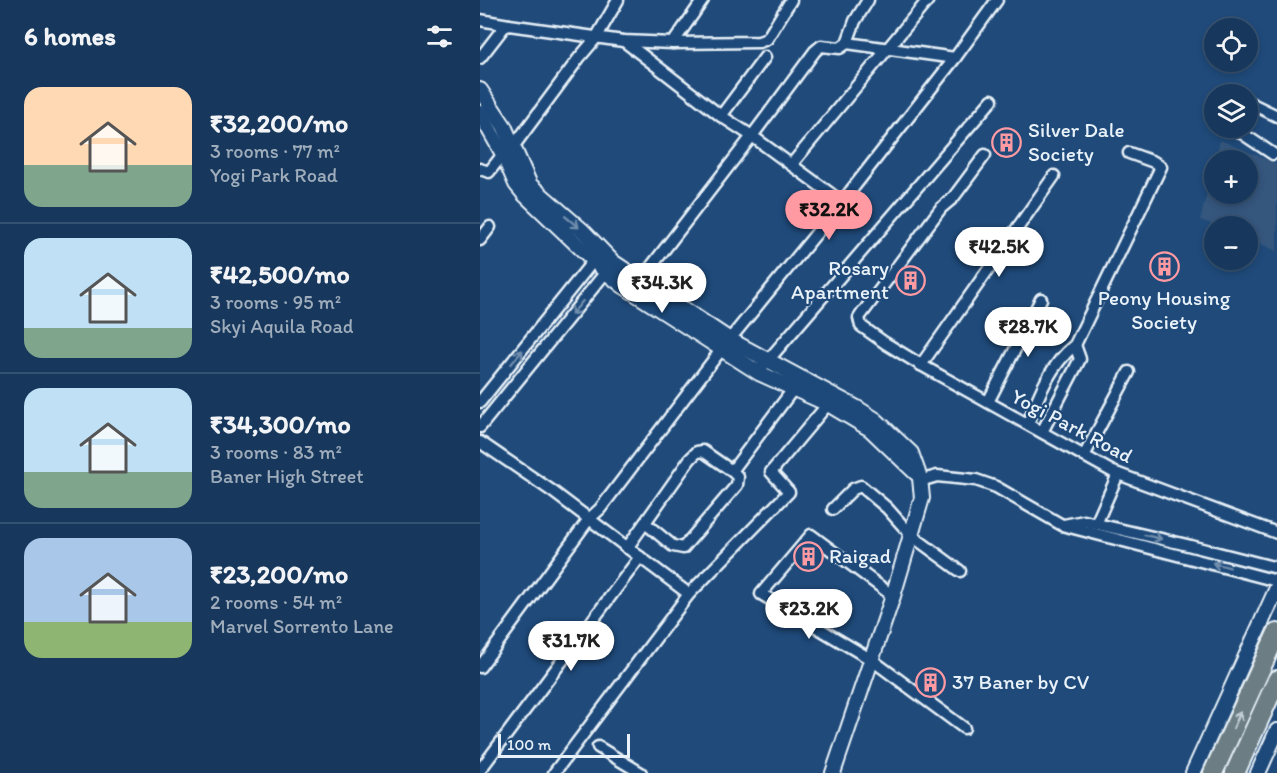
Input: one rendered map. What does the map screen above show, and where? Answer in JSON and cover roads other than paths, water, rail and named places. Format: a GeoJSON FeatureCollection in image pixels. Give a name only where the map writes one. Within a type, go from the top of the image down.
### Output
{"type":"FeatureCollection","features":[{"type":"Feature","properties":{"kind":"highway"},"geometry":{"type":"LineString","coordinates":[[1213,773],[1277,633]]}},
{"type":"Feature","properties":{"kind":"highway"},"geometry":{"type":"LineString","coordinates":[[1235,773],[1277,680]]}},
{"type":"Feature","properties":{"kind":"street"},"geometry":{"type":"LineString","coordinates":[[480,169],[483,172],[489,172],[508,150],[596,38],[618,0]]}},
{"type":"Feature","properties":{"kind":"street"},"geometry":{"type":"LineString","coordinates":[[673,43],[703,0]]}},
{"type":"Feature","properties":{"kind":"street"},"geometry":{"type":"LineString","coordinates":[[480,20],[623,41],[759,42],[767,39],[791,0]]}},
{"type":"Feature","properties":{"kind":"street"},"geometry":{"type":"LineString","coordinates":[[640,281],[815,51],[821,46],[840,48],[847,43],[855,21],[868,0]]}},
{"type":"Feature","properties":{"kind":"street"},"geometry":{"type":"LineString","coordinates":[[791,165],[928,0]]}},
{"type":"Feature","properties":{"kind":"street"},"geometry":{"type":"LineString","coordinates":[[480,668],[589,519],[600,509],[725,345],[842,202],[955,58],[997,0]]}},
{"type":"Feature","properties":{"kind":"street"},"geometry":{"type":"LineString","coordinates":[[480,58],[504,27],[509,25]]}},
{"type":"Feature","properties":{"kind":"street"},"geometry":{"type":"LineString","coordinates":[[623,41],[721,116],[842,202]]}},
{"type":"Feature","properties":{"kind":"street"},"geometry":{"type":"LineString","coordinates":[[847,43],[955,58]]}},
{"type":"Feature","properties":{"kind":"street"},"geometry":{"type":"LineString","coordinates":[[721,116],[765,57]]}},
{"type":"Feature","properties":{"kind":"street"},"geometry":{"type":"LineString","coordinates":[[480,90],[504,126],[516,184],[525,195],[546,206],[598,255],[610,267],[622,285],[725,345],[768,361],[857,408],[876,420],[911,453],[919,478],[922,498],[893,596],[833,773]]}},
{"type":"Feature","properties":{"kind":"street"},"geometry":{"type":"LineString","coordinates":[[758,372],[992,100]]}},
{"type":"Feature","properties":{"kind":"street"},"geometry":{"type":"LineString","coordinates":[[1258,107],[1277,116]]}},
{"type":"Feature","properties":{"kind":"street"},"geometry":{"type":"LineString","coordinates":[[480,113],[508,150]]}},
{"type":"Feature","properties":{"kind":"street"},"geometry":{"type":"LineString","coordinates":[[1249,138],[1272,154]]}},
{"type":"Feature","properties":{"kind":"street"},"geometry":{"type":"LineString","coordinates":[[1028,424],[1047,379],[1063,354],[1075,345],[1161,167],[1129,153]]}},
{"type":"Feature","properties":{"kind":"street","name":"Yogi Park Road"},"geometry":{"type":"LineString","coordinates":[[985,155],[953,198],[941,208],[859,318],[861,326],[921,365],[1118,474],[1277,533]]}},
{"type":"Feature","properties":{"kind":"street"},"geometry":{"type":"LineString","coordinates":[[921,365],[1054,176]]}},
{"type":"Feature","properties":{"kind":"street"},"geometry":{"type":"LineString","coordinates":[[480,240],[490,227]]}},
{"type":"Feature","properties":{"kind":"street"},"geometry":{"type":"LineString","coordinates":[[480,402],[598,255]]}},
{"type":"Feature","properties":{"kind":"street"},"geometry":{"type":"LineString","coordinates":[[610,267],[640,281],[758,372],[828,404],[870,429],[919,478]]}},
{"type":"Feature","properties":{"kind":"street"},"geometry":{"type":"LineString","coordinates":[[480,427],[610,267]]}},
{"type":"Feature","properties":{"kind":"street"},"geometry":{"type":"LineString","coordinates":[[988,402],[1041,299]]}},
{"type":"Feature","properties":{"kind":"street"},"geometry":{"type":"LineString","coordinates":[[1042,432],[1080,359],[1075,345]]}},
{"type":"Feature","properties":{"kind":"street"},"geometry":{"type":"LineString","coordinates":[[1084,456],[1129,372]]}},
{"type":"Feature","properties":{"kind":"street"},"geometry":{"type":"LineString","coordinates":[[732,471],[794,388]]}},
{"type":"Feature","properties":{"kind":"street"},"geometry":{"type":"LineString","coordinates":[[554,773],[689,594],[789,492],[771,472],[828,404]]}},
{"type":"Feature","properties":{"kind":"street"},"geometry":{"type":"LineString","coordinates":[[480,442],[589,519],[689,594]]}},
{"type":"Feature","properties":{"kind":"street"},"geometry":{"type":"LineString","coordinates":[[627,548],[690,459],[697,452],[703,451],[738,477],[737,485],[683,548],[673,546],[645,523]]}},
{"type":"Feature","properties":{"kind":"street"},"geometry":{"type":"LineString","coordinates":[[1096,524],[1118,474]]}},
{"type":"Feature","properties":{"kind":"street"},"geometry":{"type":"LineString","coordinates":[[919,478],[937,476],[976,480],[996,487],[1062,525],[1277,581]]}},
{"type":"Feature","properties":{"kind":"street"},"geometry":{"type":"LineString","coordinates":[[833,509],[853,489],[861,486],[887,508],[912,535],[960,571]]}},
{"type":"Feature","properties":{"kind":"street"},"geometry":{"type":"LineString","coordinates":[[1062,525],[1084,521],[1187,544],[1277,568]]}},
{"type":"Feature","properties":{"kind":"street"},"geometry":{"type":"LineString","coordinates":[[893,596],[811,535],[761,594],[872,660],[964,728]]}},
{"type":"Feature","properties":{"kind":"street"},"geometry":{"type":"LineString","coordinates":[[480,770],[640,557]]}},
{"type":"Feature","properties":{"kind":"street"},"geometry":{"type":"LineString","coordinates":[[1193,773],[1277,588]]}},
{"type":"Feature","properties":{"kind":"street"},"geometry":{"type":"LineString","coordinates":[[1258,773],[1277,731]]}},
{"type":"Feature","properties":{"kind":"street"},"geometry":{"type":"LineString","coordinates":[[598,747],[641,773]]}},
{"type":"Feature","properties":{"kind":"place","name":"Silver Dale Society"},"geometry":{"type":"Point","coordinates":[1007,142]}},
{"type":"Feature","properties":{"kind":"place","name":"Peony Housing Society"},"geometry":{"type":"Point","coordinates":[1164,267]}},
{"type":"Feature","properties":{"kind":"place","name":"Rosary Apartment"},"geometry":{"type":"Point","coordinates":[910,280]}},
{"type":"Feature","properties":{"kind":"place","name":"Raigad"},"geometry":{"type":"Point","coordinates":[808,556]}},
{"type":"Feature","properties":{"kind":"place","name":"37 Baner by CV"},"geometry":{"type":"Point","coordinates":[931,682]}}]}
